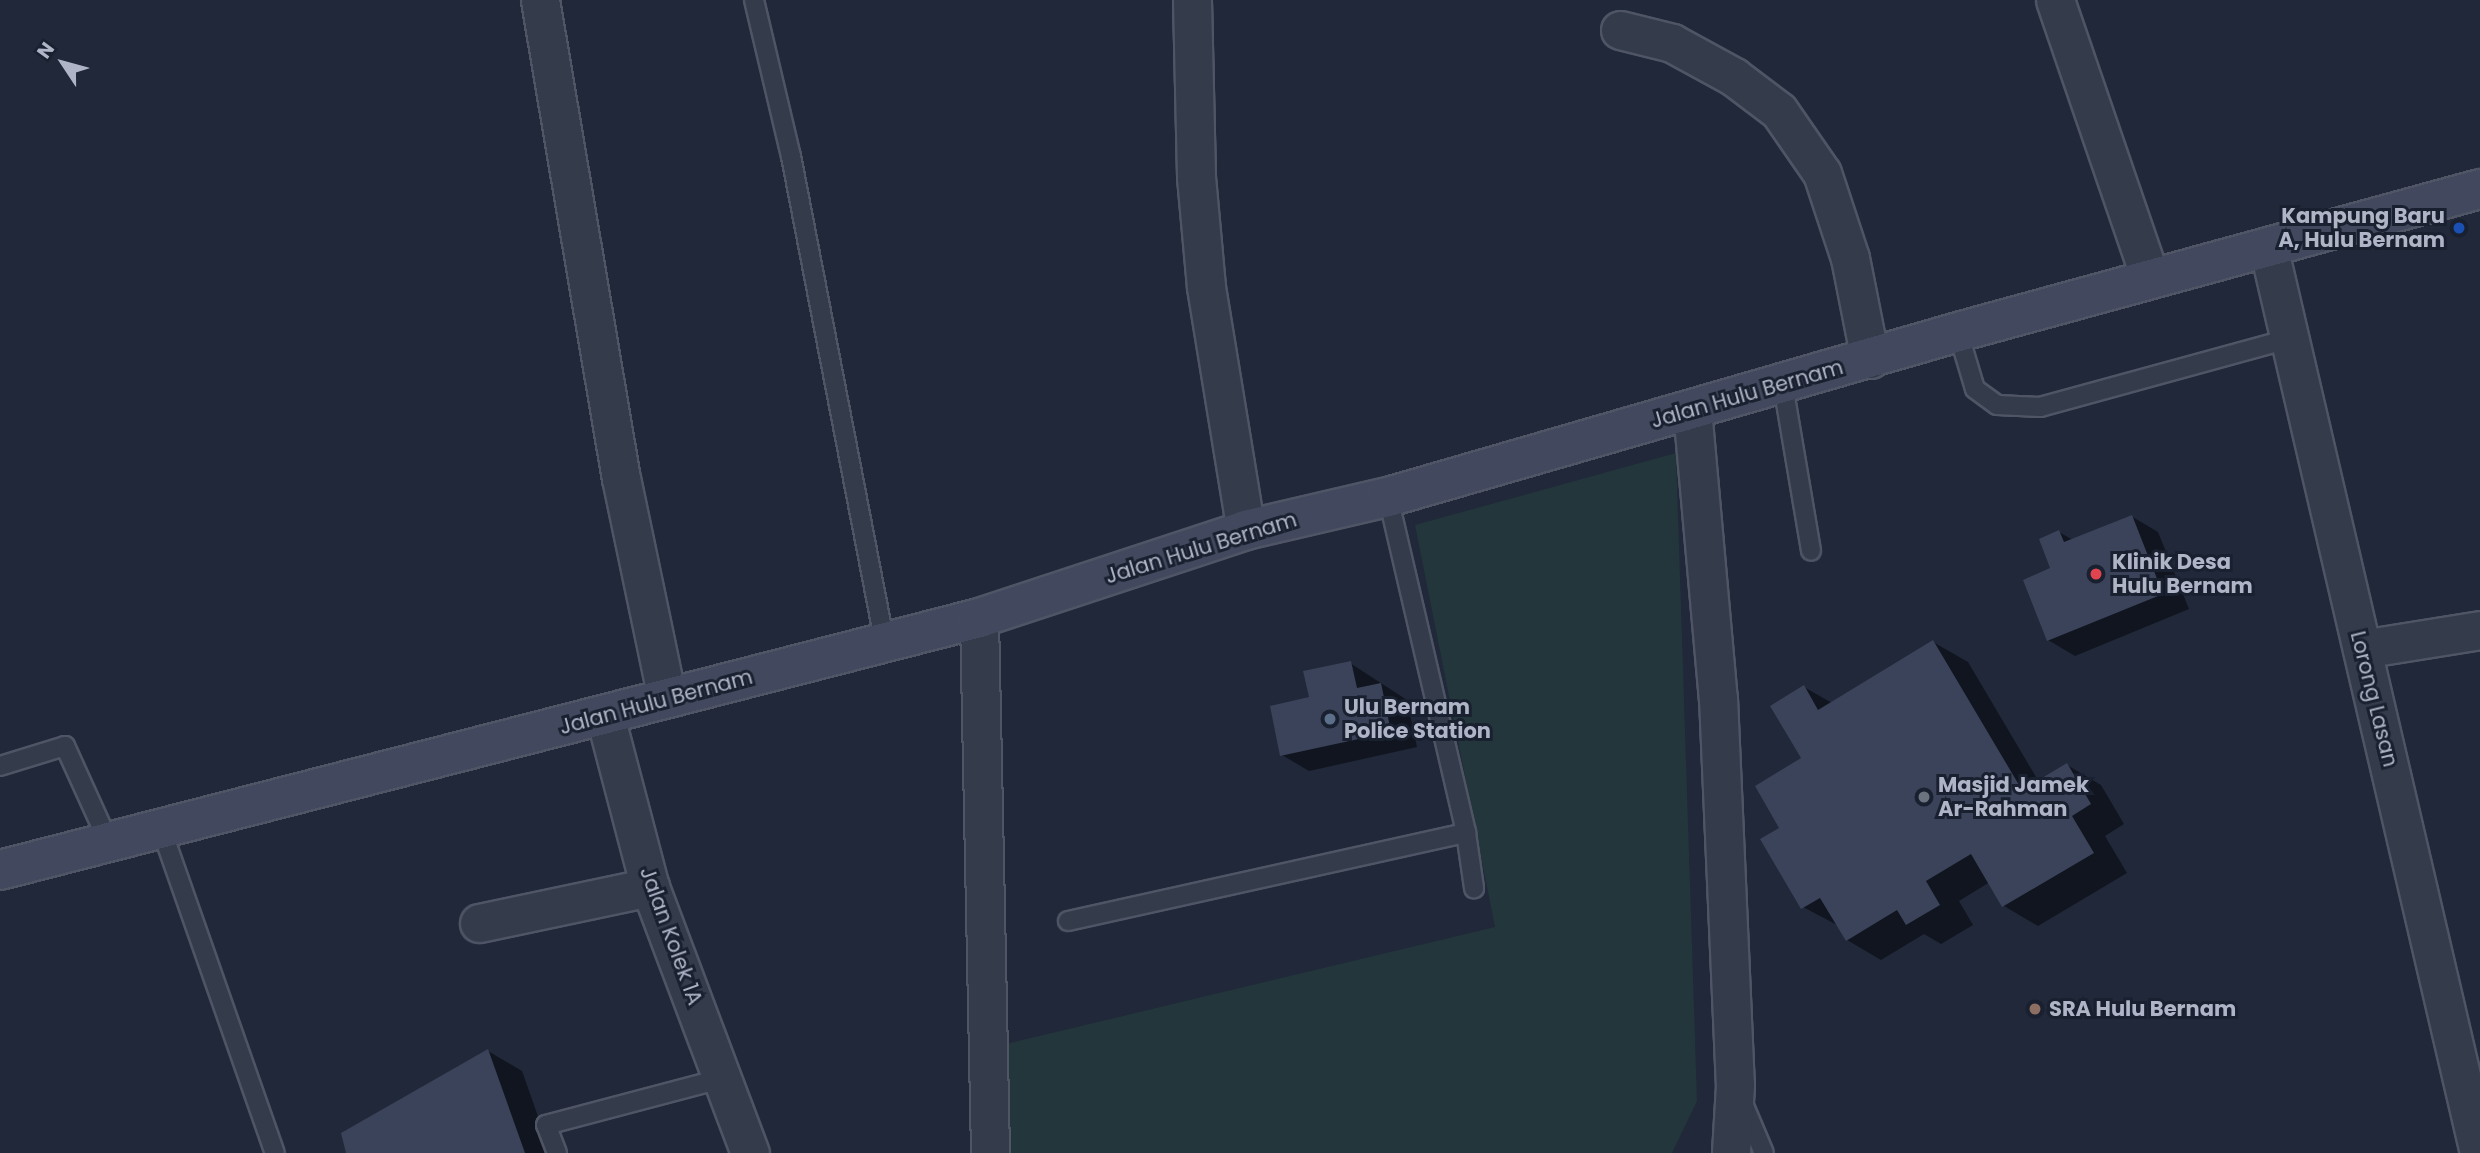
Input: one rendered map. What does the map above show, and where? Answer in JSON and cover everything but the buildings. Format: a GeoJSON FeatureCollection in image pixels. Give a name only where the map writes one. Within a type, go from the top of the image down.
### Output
{"type":"FeatureCollection","features":[{"type":"Feature","properties":{"kind":"main road","name":"Jalan Hulu Bernam"},"geometry":{"type":"LineString","coordinates":[[0,870],[162,831],[979,618],[1246,530],[1388,497],[1692,409],[1783,386],[1958,332],[2480,189]]}},
{"type":"Feature","properties":{"kind":"street"},"geometry":{"type":"LineString","coordinates":[[540,0],[621,478],[667,698]]}},
{"type":"Feature","properties":{"kind":"street"},"geometry":{"type":"LineString","coordinates":[[1192,0],[1196,177],[1205,273],[1220,394],[1246,530]]}},
{"type":"Feature","properties":{"kind":"street"},"geometry":{"type":"LineString","coordinates":[[2054,0],[2150,278]]}},
{"type":"Feature","properties":{"kind":"street"},"geometry":{"type":"LineString","coordinates":[[1620,30],[1672,43],[1734,77],[1779,111],[1822,173],[1850,258],[1870,359]]}},
{"type":"Feature","properties":{"kind":"street","name":"Lorong Lasan"},"geometry":{"type":"LineString","coordinates":[[2268,246],[2479,1153]]}},
{"type":"Feature","properties":{"kind":"street"},"geometry":{"type":"LineString","coordinates":[[1692,409],[1718,698],[1735,1085],[1731,1153]]}},
{"type":"Feature","properties":{"kind":"street"},"geometry":{"type":"LineString","coordinates":[[979,618],[990,1153]]}},
{"type":"Feature","properties":{"kind":"street"},"geometry":{"type":"LineString","coordinates":[[2362,649],[2480,629]]}},
{"type":"Feature","properties":{"kind":"street","name":"Jalan Kolek 1A"},"geometry":{"type":"LineString","coordinates":[[605,716],[650,887],[750,1153]]}},
{"type":"Feature","properties":{"kind":"street"},"geometry":{"type":"LineString","coordinates":[[479,923],[650,887]]}},
{"type":"Feature","properties":{"kind":"lane"},"geometry":{"type":"LineString","coordinates":[[754,0],[790,156],[886,642]]}},
{"type":"Feature","properties":{"kind":"lane"},"geometry":{"type":"LineString","coordinates":[[1958,332],[1975,389],[1997,405],[2040,407],[2288,340]]}},
{"type":"Feature","properties":{"kind":"lane"},"geometry":{"type":"LineString","coordinates":[[1783,386],[1811,551]]}},
{"type":"Feature","properties":{"kind":"lane"},"geometry":{"type":"LineString","coordinates":[[1388,497],[1466,833],[1474,888]]}},
{"type":"Feature","properties":{"kind":"lane"},"geometry":{"type":"LineString","coordinates":[[0,766],[65,746],[109,843]]}},
{"type":"Feature","properties":{"kind":"lane"},"geometry":{"type":"LineString","coordinates":[[162,831],[275,1153]]}},
{"type":"Feature","properties":{"kind":"lane"},"geometry":{"type":"LineString","coordinates":[[1068,921],[1466,833]]}},
{"type":"Feature","properties":{"kind":"lane"},"geometry":{"type":"LineString","coordinates":[[557,1153],[546,1125],[723,1078]]}},
{"type":"Feature","properties":{"kind":"lane"},"geometry":{"type":"LineString","coordinates":[[1735,1085],[1763,1153]]}},
{"type":"Feature","properties":{"kind":"green space"},"geometry":{"type":"Polygon","coordinates":[[[1676,453],[1697,1101],[1672,1153],[1005,1153],[1006,1044],[1495,927],[1415,525],[1676,453]]]}},
{"type":"Feature","properties":{"kind":"place","name":"Kampung Baru A, Hulu Bernam"},"geometry":{"type":"Point","coordinates":[2459,228]}},
{"type":"Feature","properties":{"kind":"place","name":"Klinik Desa Hulu Bernam"},"geometry":{"type":"Point","coordinates":[2096,574]}},
{"type":"Feature","properties":{"kind":"place","name":"Ulu Bernam Police Station"},"geometry":{"type":"Point","coordinates":[1330,719]}},
{"type":"Feature","properties":{"kind":"place","name":"Masjid Jamek Ar-Rahman"},"geometry":{"type":"Point","coordinates":[1924,797]}},
{"type":"Feature","properties":{"kind":"place","name":"SRA Hulu Bernam"},"geometry":{"type":"Point","coordinates":[2035,1009]}}]}
